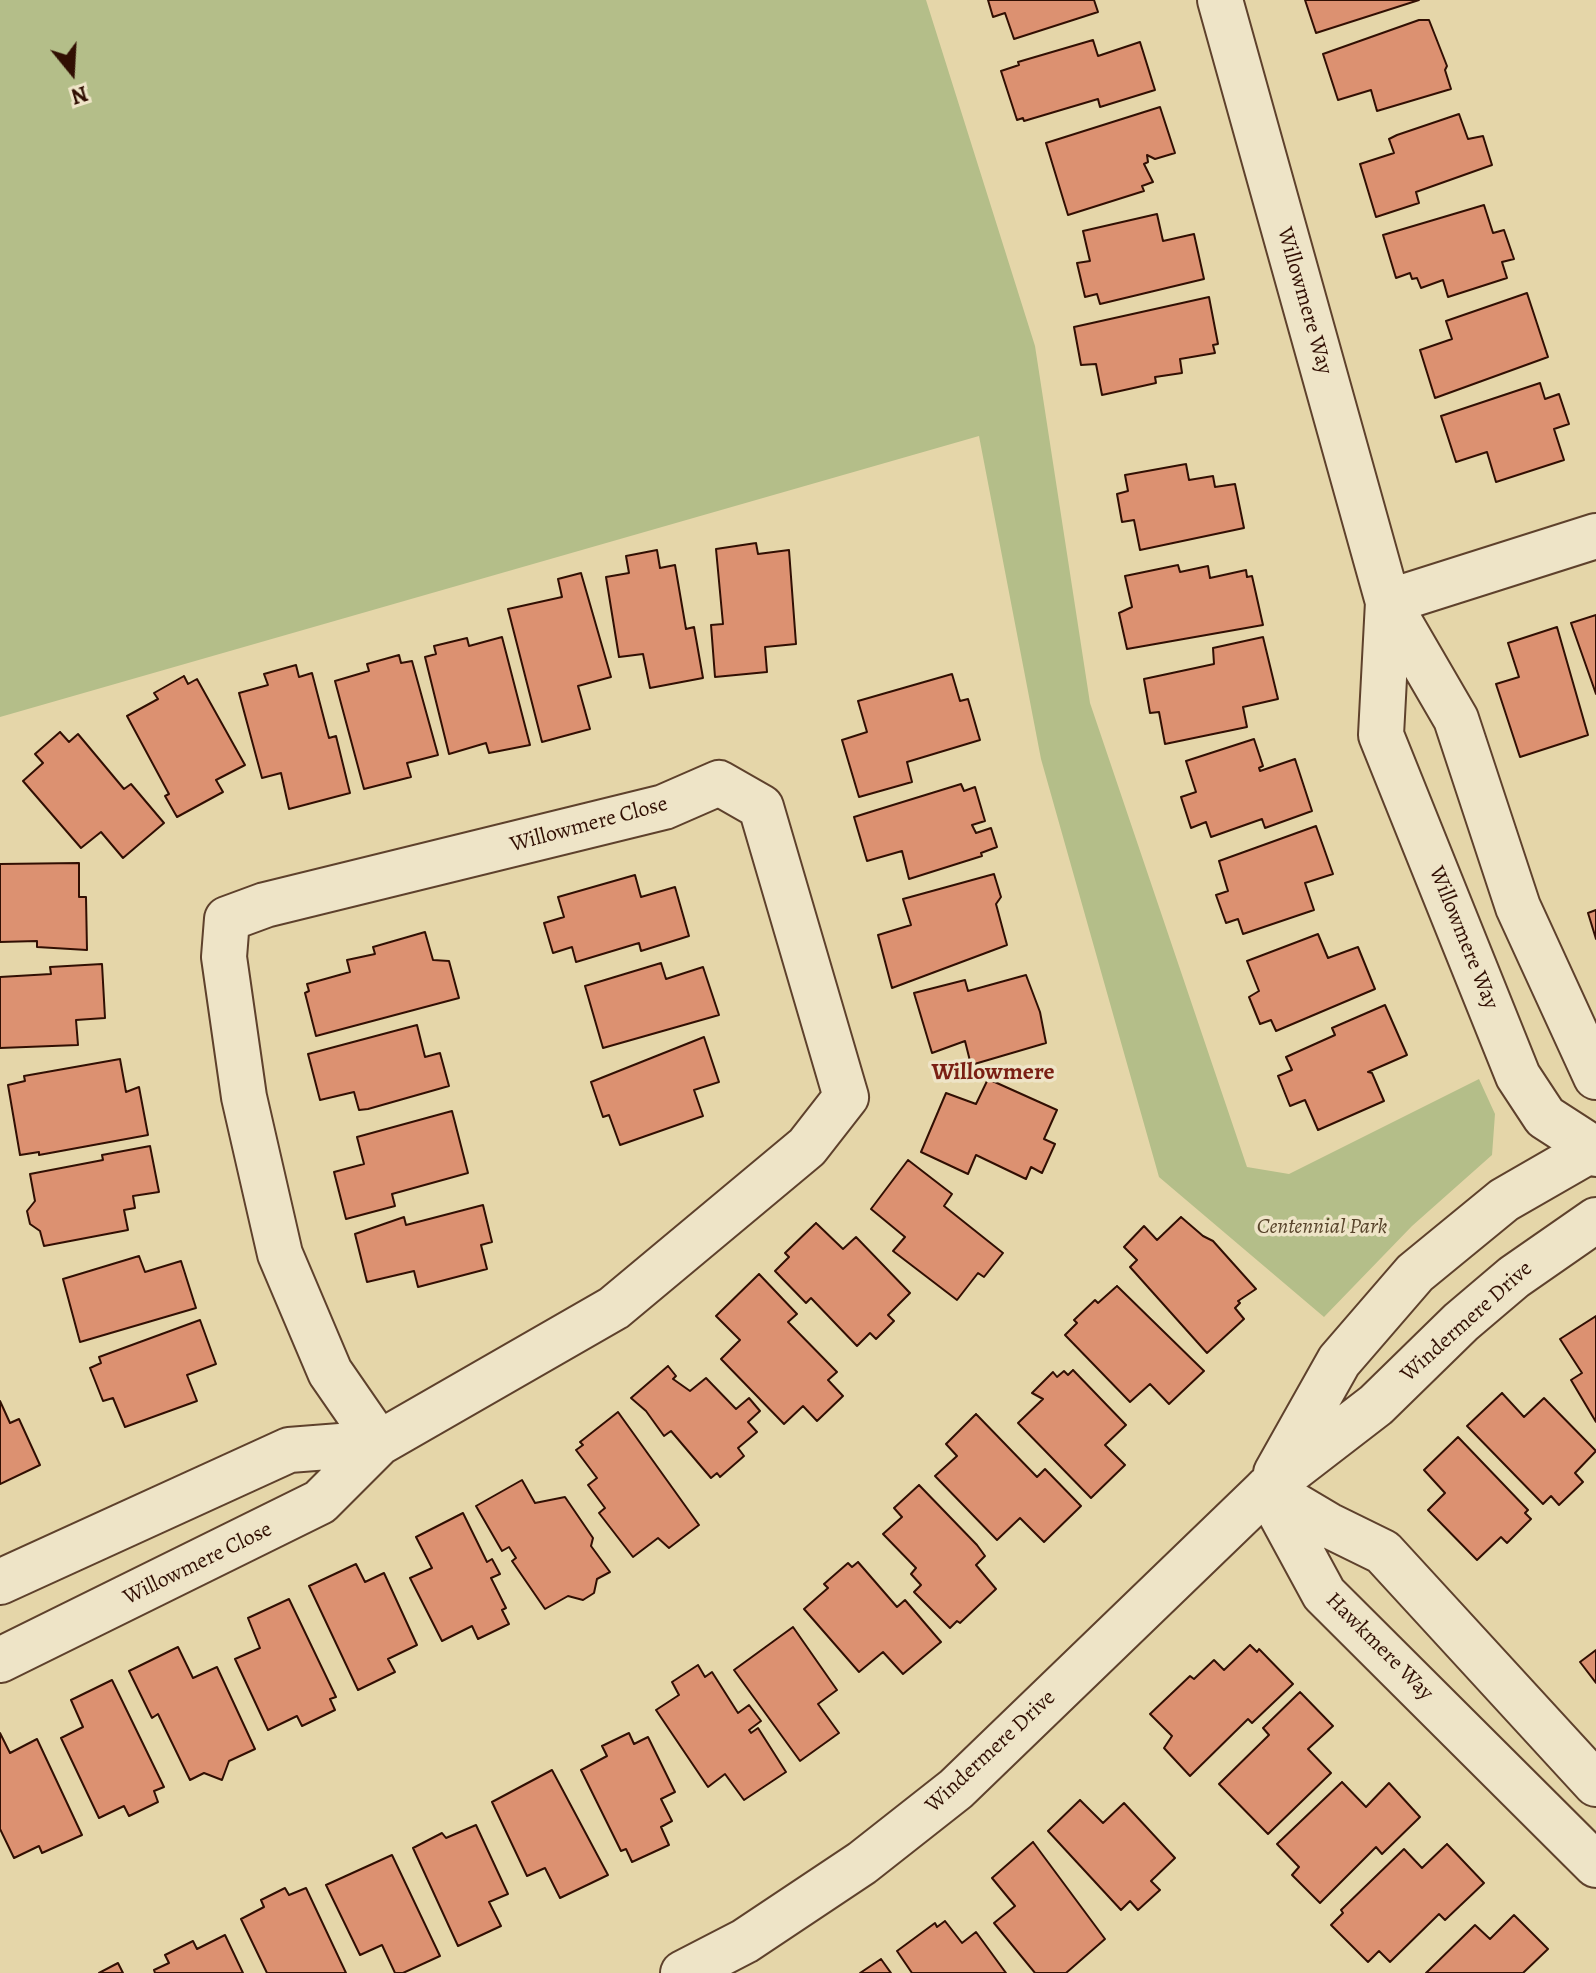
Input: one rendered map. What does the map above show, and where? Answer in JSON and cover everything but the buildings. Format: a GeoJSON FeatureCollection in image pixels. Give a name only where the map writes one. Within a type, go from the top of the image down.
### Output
{"type":"FeatureCollection","features":[{"type":"Feature","properties":{"kind":"street","name":"Willowmere Way"},"geometry":{"type":"LineString","coordinates":[[1220,0],[1388,602],[1456,719],[1518,907],[1596,1077]]}},
{"type":"Feature","properties":{"kind":"street"},"geometry":{"type":"LineString","coordinates":[[1388,602],[1596,536]]}},
{"type":"Feature","properties":{"kind":"street","name":"Willowmere Way"},"geometry":{"type":"LineString","coordinates":[[1388,602],[1381,735],[1518,1076],[1545,1117],[1595,1144]]}},
{"type":"Feature","properties":{"kind":"street","name":"Willowmere Close"},"geometry":{"type":"LineString","coordinates":[[0,1660],[320,1502],[379,1443],[614,1308],[807,1147],[846,1097],[761,807],[719,783],[664,807],[265,905],[227,919],[224,957],[244,1097],[280,1254],[330,1372],[379,1443]]}},
{"type":"Feature","properties":{"kind":"street","name":"Windermere Drive"},"geometry":{"type":"LineString","coordinates":[[1267,1489],[1339,1361],[1415,1273],[1504,1200],[1595,1144]]}},
{"type":"Feature","properties":{"kind":"street","name":"Windermere Drive"},"geometry":{"type":"LineString","coordinates":[[683,1973],[745,1941],[862,1863],[956,1789],[1267,1489],[1376,1405],[1461,1322],[1514,1277],[1596,1220]]}},
{"type":"Feature","properties":{"kind":"street","name":"Willowmere Close"},"geometry":{"type":"LineString","coordinates":[[0,1582],[289,1450],[379,1443]]}},
{"type":"Feature","properties":{"kind":"street"},"geometry":{"type":"LineString","coordinates":[[1267,1489],[1328,1525],[1383,1552],[1596,1784]]}},
{"type":"Feature","properties":{"kind":"street","name":"Hawkmere Way"},"geometry":{"type":"LineString","coordinates":[[1267,1489],[1324,1594],[1596,1865]]}},
{"type":"Feature","properties":{"kind":"green space","name":"Centennial Park"},"geometry":{"type":"Polygon","coordinates":[[[0,0],[926,0],[1035,346],[1090,703],[1247,1167],[1289,1174],[1479,1079],[1495,1114],[1492,1155],[1412,1226],[1324,1317],[1159,1177],[1041,759],[979,436],[0,717],[0,0]]]}},
{"type":"Feature","properties":{"kind":"district","name":"Willowmere"},"geometry":{"type":"Point","coordinates":[993,1073]}}]}
